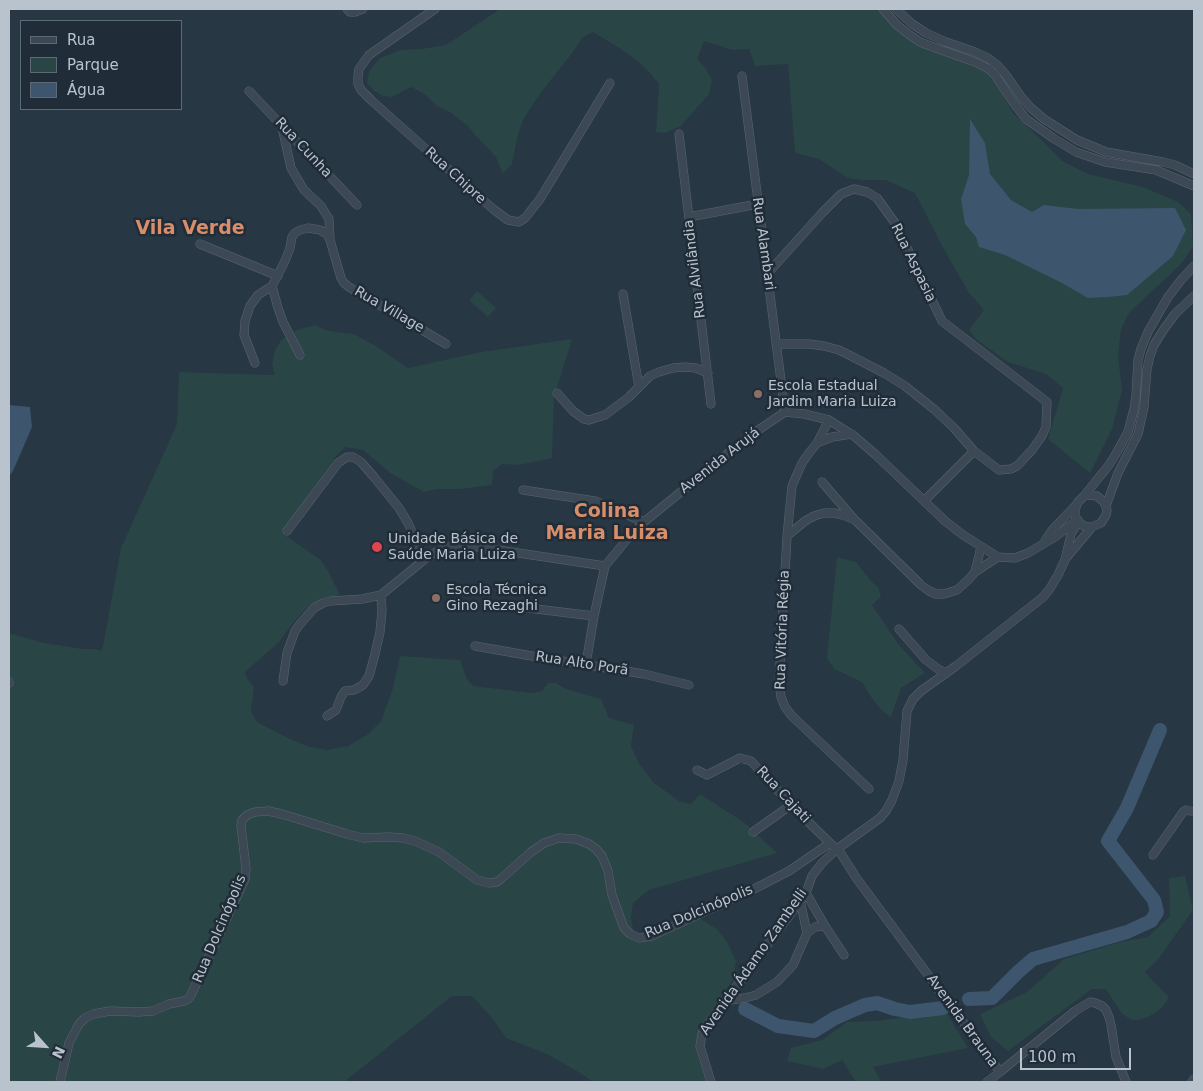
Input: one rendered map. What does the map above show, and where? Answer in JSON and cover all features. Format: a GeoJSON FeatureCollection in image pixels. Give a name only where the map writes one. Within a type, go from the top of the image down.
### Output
{"type":"FeatureCollection","features":[{"type":"Feature","properties":{"kind":"street"},"geometry":{"type":"LineString","coordinates":[[347,9],[350,12],[355,12],[363,9]]}},
{"type":"Feature","properties":{"kind":"street","name":"Rua Chipre"},"geometry":{"type":"LineString","coordinates":[[435,9],[370,55],[359,69],[358,84],[372,101],[492,209],[508,220],[519,222],[525,218],[540,199],[610,83]]}},
{"type":"Feature","properties":{"kind":"street"},"geometry":{"type":"LineString","coordinates":[[882,9],[896,24],[920,42],[975,62],[995,74],[1026,118],[1076,152],[1105,162],[1156,170],[1194,186]]}},
{"type":"Feature","properties":{"kind":"street"},"geometry":{"type":"LineString","coordinates":[[896,9],[911,23],[926,33],[988,58],[1006,75],[1031,108],[1044,119],[1077,140],[1106,152],[1175,165],[1194,174]]}},
{"type":"Feature","properties":{"kind":"street","name":"Rua Alambari"},"geometry":{"type":"LineString","coordinates":[[742,76],[785,412]]}},
{"type":"Feature","properties":{"kind":"street","name":"Rua Cunha"},"geometry":{"type":"LineString","coordinates":[[249,91],[357,205]]}},
{"type":"Feature","properties":{"kind":"street","name":"Rua Village"},"geometry":{"type":"LineString","coordinates":[[281,125],[291,168],[304,190],[321,206],[329,219],[330,240],[344,283],[446,344]]}},
{"type":"Feature","properties":{"kind":"street","name":"Rua Alvilândia"},"geometry":{"type":"LineString","coordinates":[[679,134],[711,404]]}},
{"type":"Feature","properties":{"kind":"street","name":"Rua Aspasia"},"geometry":{"type":"LineString","coordinates":[[768,274],[841,194],[854,190],[867,192],[877,198],[895,223],[942,321],[1047,402],[1046,427],[1042,436],[1017,466],[1011,469],[999,470],[974,451]]}},
{"type":"Feature","properties":{"kind":"street"},"geometry":{"type":"LineString","coordinates":[[689,217],[758,204]]}},
{"type":"Feature","properties":{"kind":"street"},"geometry":{"type":"LineString","coordinates":[[255,363],[244,335],[245,321],[250,306],[258,295],[272,286],[278,276],[290,248],[292,237],[300,230],[308,228],[327,234],[330,240]]}},
{"type":"Feature","properties":{"kind":"street"},"geometry":{"type":"LineString","coordinates":[[200,244],[278,276]]}},
{"type":"Feature","properties":{"kind":"street"},"geometry":{"type":"LineString","coordinates":[[1043,545],[1053,529],[1084,496],[1109,465],[1128,432],[1136,396],[1138,360],[1141,349],[1148,332],[1168,297],[1180,280],[1194,266]]}},
{"type":"Feature","properties":{"kind":"street"},"geometry":{"type":"LineString","coordinates":[[272,286],[283,322],[300,355]]}},
{"type":"Feature","properties":{"kind":"street"},"geometry":{"type":"LineString","coordinates":[[623,294],[639,387]]}},
{"type":"Feature","properties":{"kind":"street","name":"Avenida Ádamo Zambelli"},"geometry":{"type":"LineString","coordinates":[[1065,560],[1092,527],[1104,520],[1106,506],[1116,479],[1138,434],[1142,420],[1147,368],[1154,345],[1175,314],[1194,296]]}},
{"type":"Feature","properties":{"kind":"street"},"geometry":{"type":"LineString","coordinates":[[776,344],[809,344],[824,346],[845,353],[905,386],[936,410],[954,428],[974,451],[924,501]]}},
{"type":"Feature","properties":{"kind":"street"},"geometry":{"type":"LineString","coordinates":[[557,393],[573,411],[584,419],[589,420],[605,416],[629,397],[650,376],[659,372],[685,367],[696,368],[708,373]]}},
{"type":"Feature","properties":{"kind":"street"},"geometry":{"type":"LineString","coordinates":[[785,412],[804,414],[828,420],[852,434],[945,521],[963,536],[998,557],[1015,558],[1028,553],[1043,545],[1078,520],[1092,527]]}},
{"type":"Feature","properties":{"kind":"street","name":"Avenida Arujá"},"geometry":{"type":"LineString","coordinates":[[605,566],[644,522],[748,437],[785,412]]}},
{"type":"Feature","properties":{"kind":"street","name":"Rua Vitória Régia"},"geometry":{"type":"LineString","coordinates":[[828,420],[817,443],[802,463],[792,486],[787,536],[779,682],[784,707],[869,789]]}},
{"type":"Feature","properties":{"kind":"street"},"geometry":{"type":"LineString","coordinates":[[817,443],[832,436],[852,434]]}},
{"type":"Feature","properties":{"kind":"street"},"geometry":{"type":"LineString","coordinates":[[287,531],[338,463],[347,457],[353,457],[374,477],[399,508],[417,543],[423,561]]}},
{"type":"Feature","properties":{"kind":"street"},"geometry":{"type":"LineString","coordinates":[[822,482],[854,519],[929,592],[944,594],[952,592],[962,586],[975,572],[998,557]]}},
{"type":"Feature","properties":{"kind":"street"},"geometry":{"type":"LineString","coordinates":[[522,490],[595,501],[644,522]]}},
{"type":"Feature","properties":{"kind":"street"},"geometry":{"type":"LineString","coordinates":[[1084,496],[1097,496],[1106,506]]}},
{"type":"Feature","properties":{"kind":"street","name":"Avenida Ádamo Zambelli"},"geometry":{"type":"LineString","coordinates":[[710,1082],[700,1050],[700,1040],[705,1028],[806,893],[812,876],[822,863],[837,849],[880,818],[886,811],[899,781],[903,760],[905,721],[910,703],[917,694],[947,673],[1042,598],[1054,584],[1065,560],[1071,534],[1078,520],[1075,510],[1076,505]]}},
{"type":"Feature","properties":{"kind":"street"},"geometry":{"type":"LineString","coordinates":[[787,536],[805,521],[824,513],[834,513],[854,519]]}},
{"type":"Feature","properties":{"kind":"street"},"geometry":{"type":"LineString","coordinates":[[282,681],[287,654],[295,631],[314,608],[331,601],[362,599],[381,594],[430,555],[456,544],[605,566],[586,664]]}},
{"type":"Feature","properties":{"kind":"street"},"geometry":{"type":"LineString","coordinates":[[975,572],[981,547]]}},
{"type":"Feature","properties":{"kind":"street"},"geometry":{"type":"LineString","coordinates":[[327,716],[336,710],[345,691],[354,690],[363,685],[369,676],[375,654],[382,610],[381,594]]}},
{"type":"Feature","properties":{"kind":"street"},"geometry":{"type":"LineString","coordinates":[[511,606],[594,616]]}},
{"type":"Feature","properties":{"kind":"street"},"geometry":{"type":"LineString","coordinates":[[899,629],[926,660],[947,673]]}},
{"type":"Feature","properties":{"kind":"street","name":"Rua Alto Porã"},"geometry":{"type":"LineString","coordinates":[[475,646],[644,674],[689,685]]}},
{"type":"Feature","properties":{"kind":"street","name":"Rua Cajati"},"geometry":{"type":"LineString","coordinates":[[697,770],[707,775],[740,758],[751,761],[791,806],[837,849]]}},
{"type":"Feature","properties":{"kind":"street"},"geometry":{"type":"LineString","coordinates":[[753,832],[791,806]]}},
{"type":"Feature","properties":{"kind":"street"},"geometry":{"type":"LineString","coordinates":[[1152,855],[1183,812],[1186,810],[1194,812]]}},
{"type":"Feature","properties":{"kind":"street","name":"Rua Dolcinópolis"},"geometry":{"type":"LineString","coordinates":[[60,1082],[68,1043],[79,1024],[85,1018],[110,1011],[153,1011],[184,1001],[191,995],[245,879],[246,869],[241,826],[242,820],[247,814],[255,812],[282,814],[363,838],[389,837],[415,841],[439,852],[477,880],[489,883],[497,882],[544,842],[559,838],[576,839],[596,848],[602,856],[608,871],[612,895],[622,922],[628,932],[639,938],[652,936],[754,889],[788,871],[830,843]]}},
{"type":"Feature","properties":{"kind":"street","name":"Avenida Brauna"},"geometry":{"type":"LineString","coordinates":[[837,849],[857,879],[1000,1072],[1075,1011],[1090,1002],[1102,1006],[1106,1010],[1111,1025],[1116,1057],[1126,1082]]}},
{"type":"Feature","properties":{"kind":"street"},"geometry":{"type":"LineString","coordinates":[[806,893],[844,955]]}},
{"type":"Feature","properties":{"kind":"street"},"geometry":{"type":"LineString","coordinates":[[800,900],[808,933]]}},
{"type":"Feature","properties":{"kind":"street"},"geometry":{"type":"LineString","coordinates":[[724,1001],[751,996],[777,982],[793,964],[808,933],[815,927],[825,926]]}},
{"type":"Feature","properties":{"kind":"street"},"geometry":{"type":"LineString","coordinates":[[987,1082],[1000,1072]]}},
{"type":"Feature","properties":{"kind":"green space"},"geometry":{"type":"Polygon","coordinates":[[[500,9],[879,9],[910,40],[986,72],[998,87],[1013,113],[1062,161],[1088,174],[1143,187],[1178,202],[1191,214],[1193,246],[1182,263],[1129,313],[1121,329],[1118,356],[1122,391],[1112,429],[1090,473],[1048,439],[1063,388],[1046,374],[1008,362],[977,340],[969,330],[984,310],[969,293],[915,193],[885,180],[848,178],[819,159],[795,153],[788,64],[755,66],[749,49],[732,50],[704,41],[697,59],[706,69],[712,80],[709,94],[681,126],[665,133],[656,132],[659,84],[636,60],[593,32],[583,37],[524,118],[518,134],[512,164],[503,174],[496,157],[467,125],[450,112],[437,106],[426,95],[411,87],[392,97],[383,96],[374,91],[367,83],[369,71],[380,58],[400,50],[446,45],[500,9]]]}},
{"type":"Feature","properties":{"kind":"green space"},"geometry":{"type":"Polygon","coordinates":[[[477,291],[496,308],[488,317],[469,300],[477,291]]]}},
{"type":"Feature","properties":{"kind":"green space"},"geometry":{"type":"Polygon","coordinates":[[[315,325],[329,331],[354,334],[376,346],[408,368],[481,352],[572,339],[554,397],[552,458],[519,465],[502,464],[493,471],[492,485],[460,489],[437,489],[424,492],[390,473],[363,450],[345,447],[337,455],[282,533],[321,560],[340,595],[311,604],[278,643],[245,672],[248,680],[254,687],[251,711],[257,722],[310,747],[327,750],[348,746],[367,735],[381,721],[393,688],[400,656],[460,660],[467,679],[473,686],[532,693],[542,691],[548,683],[556,683],[566,689],[601,699],[609,718],[634,725],[631,746],[639,763],[653,782],[679,801],[691,804],[700,794],[745,823],[777,853],[649,890],[633,903],[631,918],[633,929],[642,941],[699,918],[717,929],[727,942],[736,961],[733,980],[700,1031],[696,1045],[708,1082],[593,1082],[547,1054],[506,1038],[492,1018],[472,996],[452,996],[344,1082],[9,1082],[9,633],[44,643],[102,651],[121,548],[177,424],[179,372],[275,375],[272,364],[275,350],[281,340],[297,330],[315,325]]]}},
{"type":"Feature","properties":{"kind":"green space"},"geometry":{"type":"Polygon","coordinates":[[[837,557],[856,562],[878,587],[881,596],[872,605],[898,644],[925,673],[901,688],[891,717],[881,710],[862,682],[834,669],[827,658],[837,557]]]}},
{"type":"Feature","properties":{"kind":"green space"},"geometry":{"type":"Polygon","coordinates":[[[1185,876],[1193,910],[1159,958],[1145,972],[1169,997],[1162,1008],[1150,1016],[1139,1020],[1132,1020],[1122,1014],[1106,989],[1092,989],[1008,1051],[991,1037],[980,1014],[1027,992],[1064,959],[1120,942],[1148,937],[1170,916],[1169,878],[1185,876]]]}},
{"type":"Feature","properties":{"kind":"green space"},"geometry":{"type":"Polygon","coordinates":[[[946,1012],[968,1048],[873,1067],[882,1082],[856,1082],[842,1060],[823,1069],[787,1061],[791,1048],[822,1040],[847,1022],[876,1021],[946,1012]]]}},
{"type":"Feature","properties":{"kind":"water"},"geometry":{"type":"Polygon","coordinates":[[[970,119],[985,143],[990,174],[1011,200],[1032,212],[1044,205],[1078,209],[1175,208],[1186,230],[1173,256],[1127,295],[1088,298],[1005,255],[979,247],[976,237],[965,224],[961,199],[969,175],[970,119]]]}},
{"type":"Feature","properties":{"kind":"water"},"geometry":{"type":"Polygon","coordinates":[[[9,405],[30,407],[32,427],[9,476],[9,405]]]}},
{"type":"Feature","properties":{"kind":"waterway"},"geometry":{"type":"LineString","coordinates":[[969,999],[992,998],[1033,959],[1127,932],[1151,921],[1157,912],[1154,900],[1108,841],[1127,808],[1160,730]]}},
{"type":"Feature","properties":{"kind":"waterway"},"geometry":{"type":"LineString","coordinates":[[745,1009],[778,1026],[814,1031],[835,1018],[865,1005],[877,1003],[910,1012],[943,1008]]}},
{"type":"Feature","properties":{"kind":"place","name":"Escola Estadual Jardim Maria Luiza"},"geometry":{"type":"Point","coordinates":[758,394]}},
{"type":"Feature","properties":{"kind":"place","name":"Unidade Básica de Saúde Maria Luiza"},"geometry":{"type":"Point","coordinates":[377,547]}},
{"type":"Feature","properties":{"kind":"place","name":"Escola Técnica Gino Rezaghi"},"geometry":{"type":"Point","coordinates":[436,598]}},
{"type":"Feature","properties":{"kind":"district","name":"Vila Verde"},"geometry":{"type":"Point","coordinates":[190,229]}},
{"type":"Feature","properties":{"kind":"district","name":"Colina Maria Luiza"},"geometry":{"type":"Point","coordinates":[607,523]}}]}
